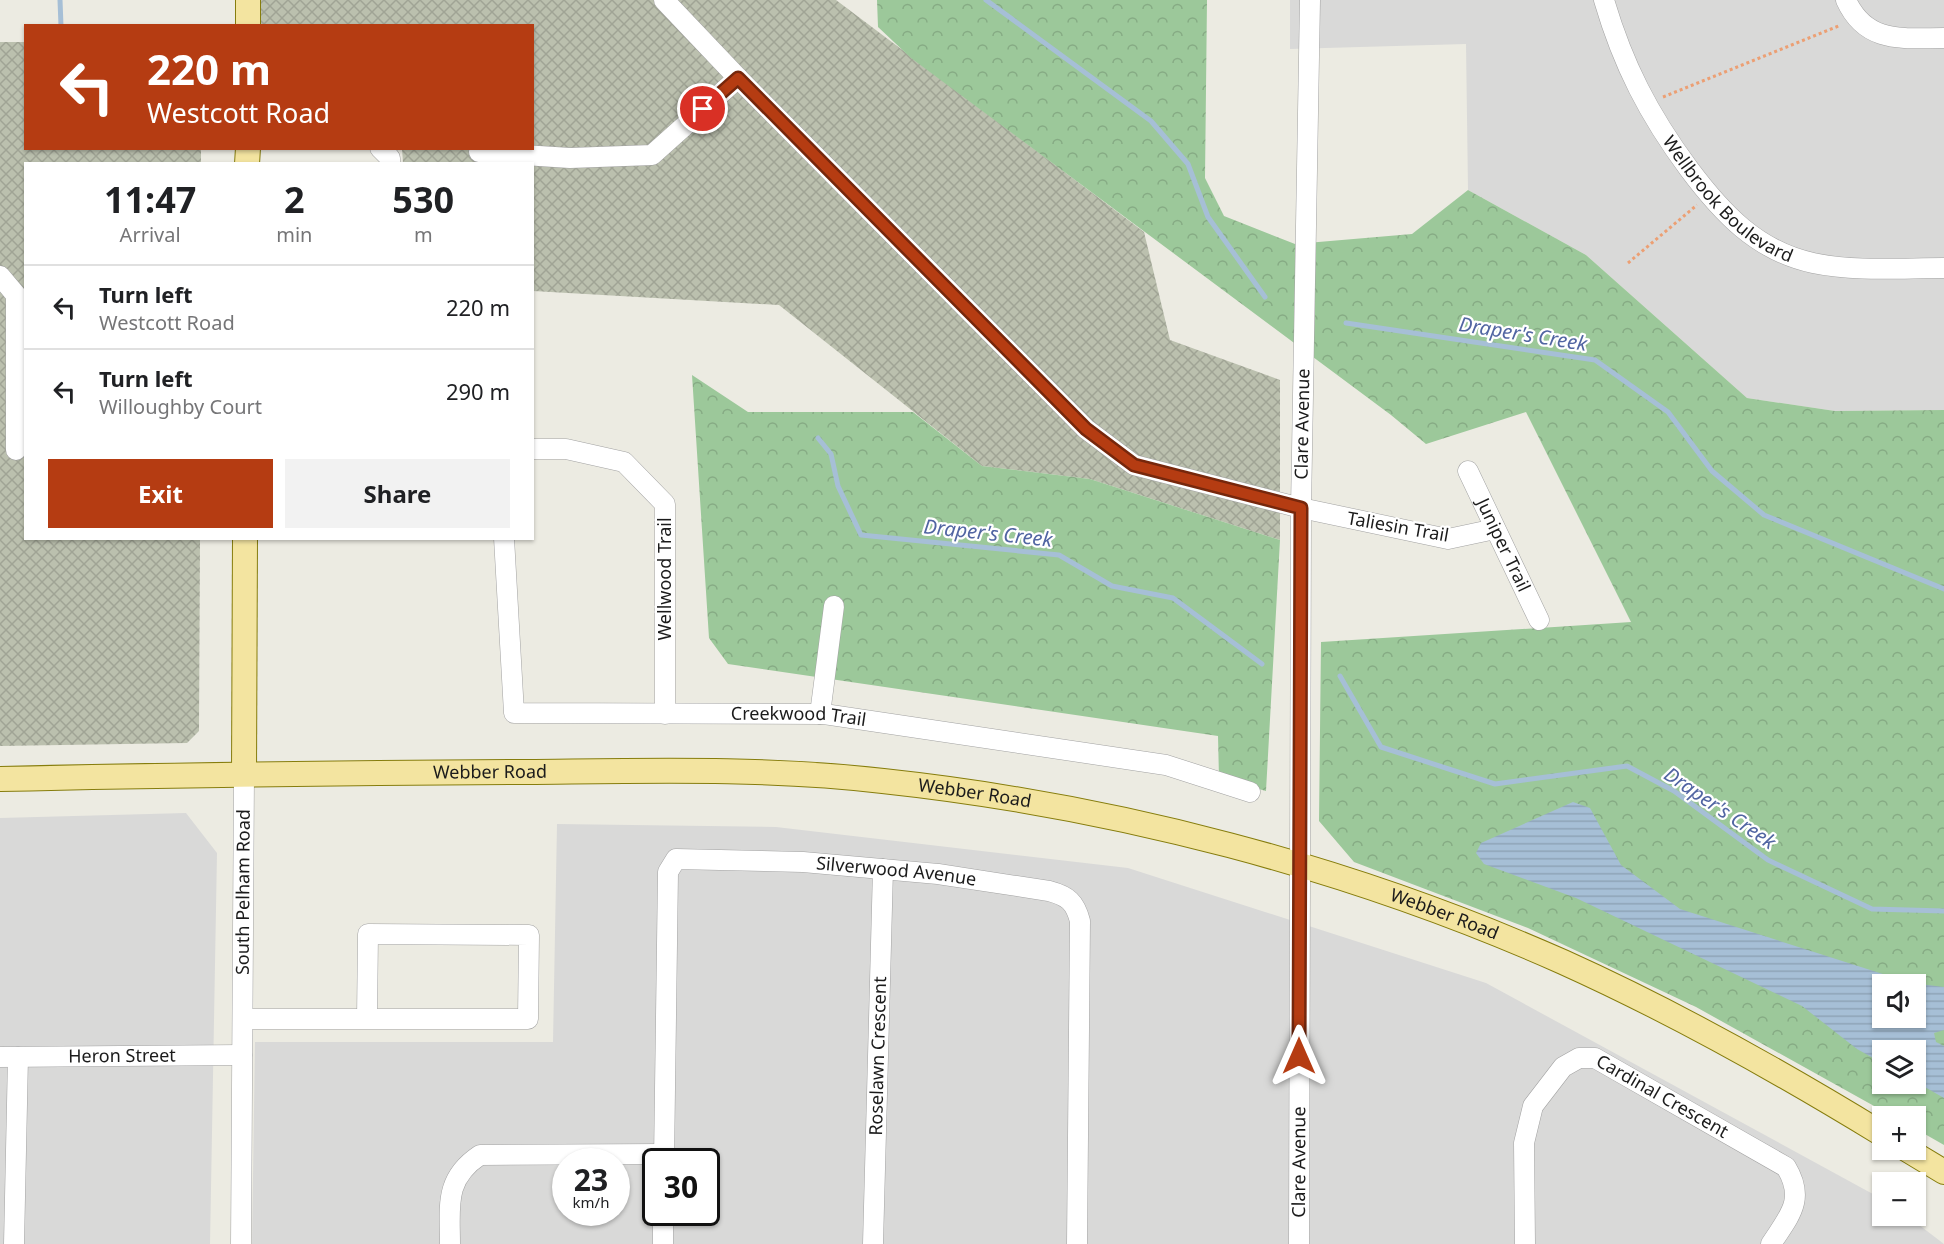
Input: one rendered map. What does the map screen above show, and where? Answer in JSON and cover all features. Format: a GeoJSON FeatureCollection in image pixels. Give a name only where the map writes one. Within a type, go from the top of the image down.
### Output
{"type":"FeatureCollection","features":[{"type":"Feature","properties":{"kind":"main road"},"geometry":{"type":"LineString","coordinates":[[248,0],[248,24]]}},
{"type":"Feature","properties":{"kind":"main road","name":"South Pelham Road"},"geometry":{"type":"LineString","coordinates":[[244,774],[245,540]]}},
{"type":"Feature","properties":{"kind":"main road","name":"Webber Road"},"geometry":{"type":"LineString","coordinates":[[0,779],[244,774],[755,772],[881,780],[1080,812],[1191,836],[1300,867],[1453,918],[1562,962],[1725,1042],[1872,1128]]}},
{"type":"Feature","properties":{"kind":"main road"},"geometry":{"type":"LineString","coordinates":[[1924,1160],[1944,1172]]}},
{"type":"Feature","properties":{"kind":"street","name":"Taliesin Trail"},"geometry":{"type":"LineString","coordinates":[[664,0],[738,78],[1086,429],[1134,465],[1301,508],[1448,539],[1495,529]]}},
{"type":"Feature","properties":{"kind":"street","name":"Clare Avenue"},"geometry":{"type":"LineString","coordinates":[[1299,1244],[1301,508],[1310,0]]}},
{"type":"Feature","properties":{"kind":"street","name":"Wellbrook Boulevard"},"geometry":{"type":"LineString","coordinates":[[1604,0],[1628,70],[1645,104],[1708,196],[1749,235],[1770,248],[1811,263],[1855,268],[1944,268]]}},
{"type":"Feature","properties":{"kind":"street"},"geometry":{"type":"LineString","coordinates":[[1846,0],[1856,20],[1874,33],[1893,37],[1944,38]]}},
{"type":"Feature","properties":{"kind":"street"},"geometry":{"type":"LineString","coordinates":[[479,152],[570,158],[652,155],[738,78]]}},
{"type":"Feature","properties":{"kind":"street"},"geometry":{"type":"LineString","coordinates":[[382,150],[390,158],[390,162]]}},
{"type":"Feature","properties":{"kind":"street"},"geometry":{"type":"LineString","coordinates":[[0,276],[16,296],[14,450]]}},
{"type":"Feature","properties":{"kind":"street","name":"Wellwood Trail"},"geometry":{"type":"LineString","coordinates":[[534,449],[566,449],[624,462],[665,504],[665,714]]}},
{"type":"Feature","properties":{"kind":"street","name":"Juniper Trail"},"geometry":{"type":"LineString","coordinates":[[1468,471],[1539,620]]}},
{"type":"Feature","properties":{"kind":"street","name":"Creekwood Trail"},"geometry":{"type":"LineString","coordinates":[[504,540],[514,713],[820,714],[1166,765],[1250,792]]}},
{"type":"Feature","properties":{"kind":"street"},"geometry":{"type":"LineString","coordinates":[[820,714],[834,606]]}},
{"type":"Feature","properties":{"kind":"street","name":"South Pelham Road"},"geometry":{"type":"LineString","coordinates":[[241,1244],[244,774]]}},
{"type":"Feature","properties":{"kind":"street","name":"Silverwood Avenue"},"geometry":{"type":"LineString","coordinates":[[664,1148],[668,872],[676,859],[802,862],[938,874],[1049,891],[1066,895],[1076,906],[1080,921],[1077,1244]]}},
{"type":"Feature","properties":{"kind":"street","name":"Roselawn Crescent"},"geometry":{"type":"LineString","coordinates":[[873,1244],[883,869]]}},
{"type":"Feature","properties":{"kind":"street"},"geometry":{"type":"LineString","coordinates":[[243,1019],[367,1019],[528,1019],[529,935],[368,934],[367,1019]]}},
{"type":"Feature","properties":{"kind":"street","name":"Heron Street"},"geometry":{"type":"LineString","coordinates":[[9,1057],[242,1055]]}},
{"type":"Feature","properties":{"kind":"street"},"geometry":{"type":"LineString","coordinates":[[9,1057],[14,1244]]}},
{"type":"Feature","properties":{"kind":"street","name":"Cardinal Crescent"},"geometry":{"type":"LineString","coordinates":[[1525,1244],[1524,1143],[1533,1106],[1563,1067],[1579,1058],[1595,1058],[1786,1167],[1795,1181],[1796,1199],[1789,1216],[1771,1244]]}},
{"type":"Feature","properties":{"kind":"street"},"geometry":{"type":"LineString","coordinates":[[450,1244],[450,1200],[454,1182],[468,1163],[480,1155],[642,1158]]}},
{"type":"Feature","properties":{"kind":"street"},"geometry":{"type":"LineString","coordinates":[[663,1226],[663,1244]]}},
{"type":"Feature","properties":{"kind":"path"},"geometry":{"type":"LineString","coordinates":[[1645,104],[1856,20]]}},
{"type":"Feature","properties":{"kind":"path"},"geometry":{"type":"LineString","coordinates":[[1628,263],[1708,196]]}},
{"type":"Feature","properties":{"kind":"shaded area"},"geometry":{"type":"Polygon","coordinates":[[[248,0],[836,0],[1144,232],[1170,340],[1280,380],[1280,540],[1090,479],[982,466],[779,305],[534,291],[534,162],[403,162],[402,150],[534,150],[534,24],[248,24],[248,0]]]}},
{"type":"Feature","properties":{"kind":"shaded area"},"geometry":{"type":"Polygon","coordinates":[[[1290,0],[1944,0],[1944,410],[1835,411],[1747,398],[1586,255],[1468,190],[1466,44],[1290,49],[1290,0]]]}},
{"type":"Feature","properties":{"kind":"shaded area"},"geometry":{"type":"Polygon","coordinates":[[[0,42],[24,42],[24,150],[201,150],[201,162],[24,162],[24,540],[200,540],[199,731],[187,743],[0,746],[0,42]]]}},
{"type":"Feature","properties":{"kind":"shaded area"},"geometry":{"type":"Polygon","coordinates":[[[186,813],[217,853],[210,1244],[0,1244],[0,818],[186,813]]]}},
{"type":"Feature","properties":{"kind":"shaded area"},"geometry":{"type":"Polygon","coordinates":[[[557,824],[776,827],[1128,868],[1486,983],[1872,1194],[1872,1226],[1920,1226],[1944,1244],[252,1244],[255,1042],[553,1042],[557,824]]]}},
{"type":"Feature","properties":{"kind":"green space"},"geometry":{"type":"Polygon","coordinates":[[[877,0],[1207,0],[1205,178],[1224,216],[1295,244],[1412,234],[1468,190],[1586,255],[1747,398],[1835,411],[1944,410],[1944,1145],[1926,1135],[1926,1106],[1874,1106],[1696,1007],[1528,928],[1354,862],[1319,821],[1321,642],[1631,622],[1526,412],[1426,444],[1391,415],[911,58],[878,27],[877,0]]]}},
{"type":"Feature","properties":{"kind":"green space"},"geometry":{"type":"Polygon","coordinates":[[[692,375],[748,412],[913,412],[982,466],[1090,479],[1280,540],[1266,791],[1219,778],[1218,736],[728,664],[709,638],[692,375]]]}},
{"type":"Feature","properties":{"kind":"water"},"geometry":{"type":"Polygon","coordinates":[[[1573,802],[1590,808],[1621,865],[1680,909],[1883,974],[1872,974],[1872,1028],[1926,1028],[1926,985],[1944,987],[1944,1030],[1934,1033],[1936,1042],[1944,1046],[1944,1098],[1926,1088],[1926,1040],[1872,1040],[1872,1057],[1857,1049],[1802,1006],[1576,898],[1484,864],[1476,853],[1481,843],[1573,802]]]}},
{"type":"Feature","properties":{"kind":"waterway","name":"Draper's Creek"},"geometry":{"type":"LineString","coordinates":[[60,0],[61,24]]}},
{"type":"Feature","properties":{"kind":"waterway","name":"Draper's Creek"},"geometry":{"type":"LineString","coordinates":[[986,0],[1151,121],[1188,164],[1208,217],[1265,297]]}},
{"type":"Feature","properties":{"kind":"waterway","name":"Draper's Creek"},"geometry":{"type":"LineString","coordinates":[[1346,323],[1595,360],[1668,412],[1712,471],[1764,515],[1944,589]]}},
{"type":"Feature","properties":{"kind":"waterway","name":"Draper's Creek"},"geometry":{"type":"LineString","coordinates":[[818,438],[831,454],[838,486],[861,535],[1059,555],[1112,586],[1173,598],[1262,664]]}},
{"type":"Feature","properties":{"kind":"waterway","name":"Draper's Creek"},"geometry":{"type":"LineString","coordinates":[[1340,676],[1381,747],[1495,784],[1627,766],[1674,791],[1768,860],[1872,909],[1944,911]]}},
{"type":"Feature","properties":{"kind":"route"},"geometry":{"type":"LineString","coordinates":[[703,109],[738,78],[1086,429],[1134,465],[1301,508],[1299,1056]]}}]}
